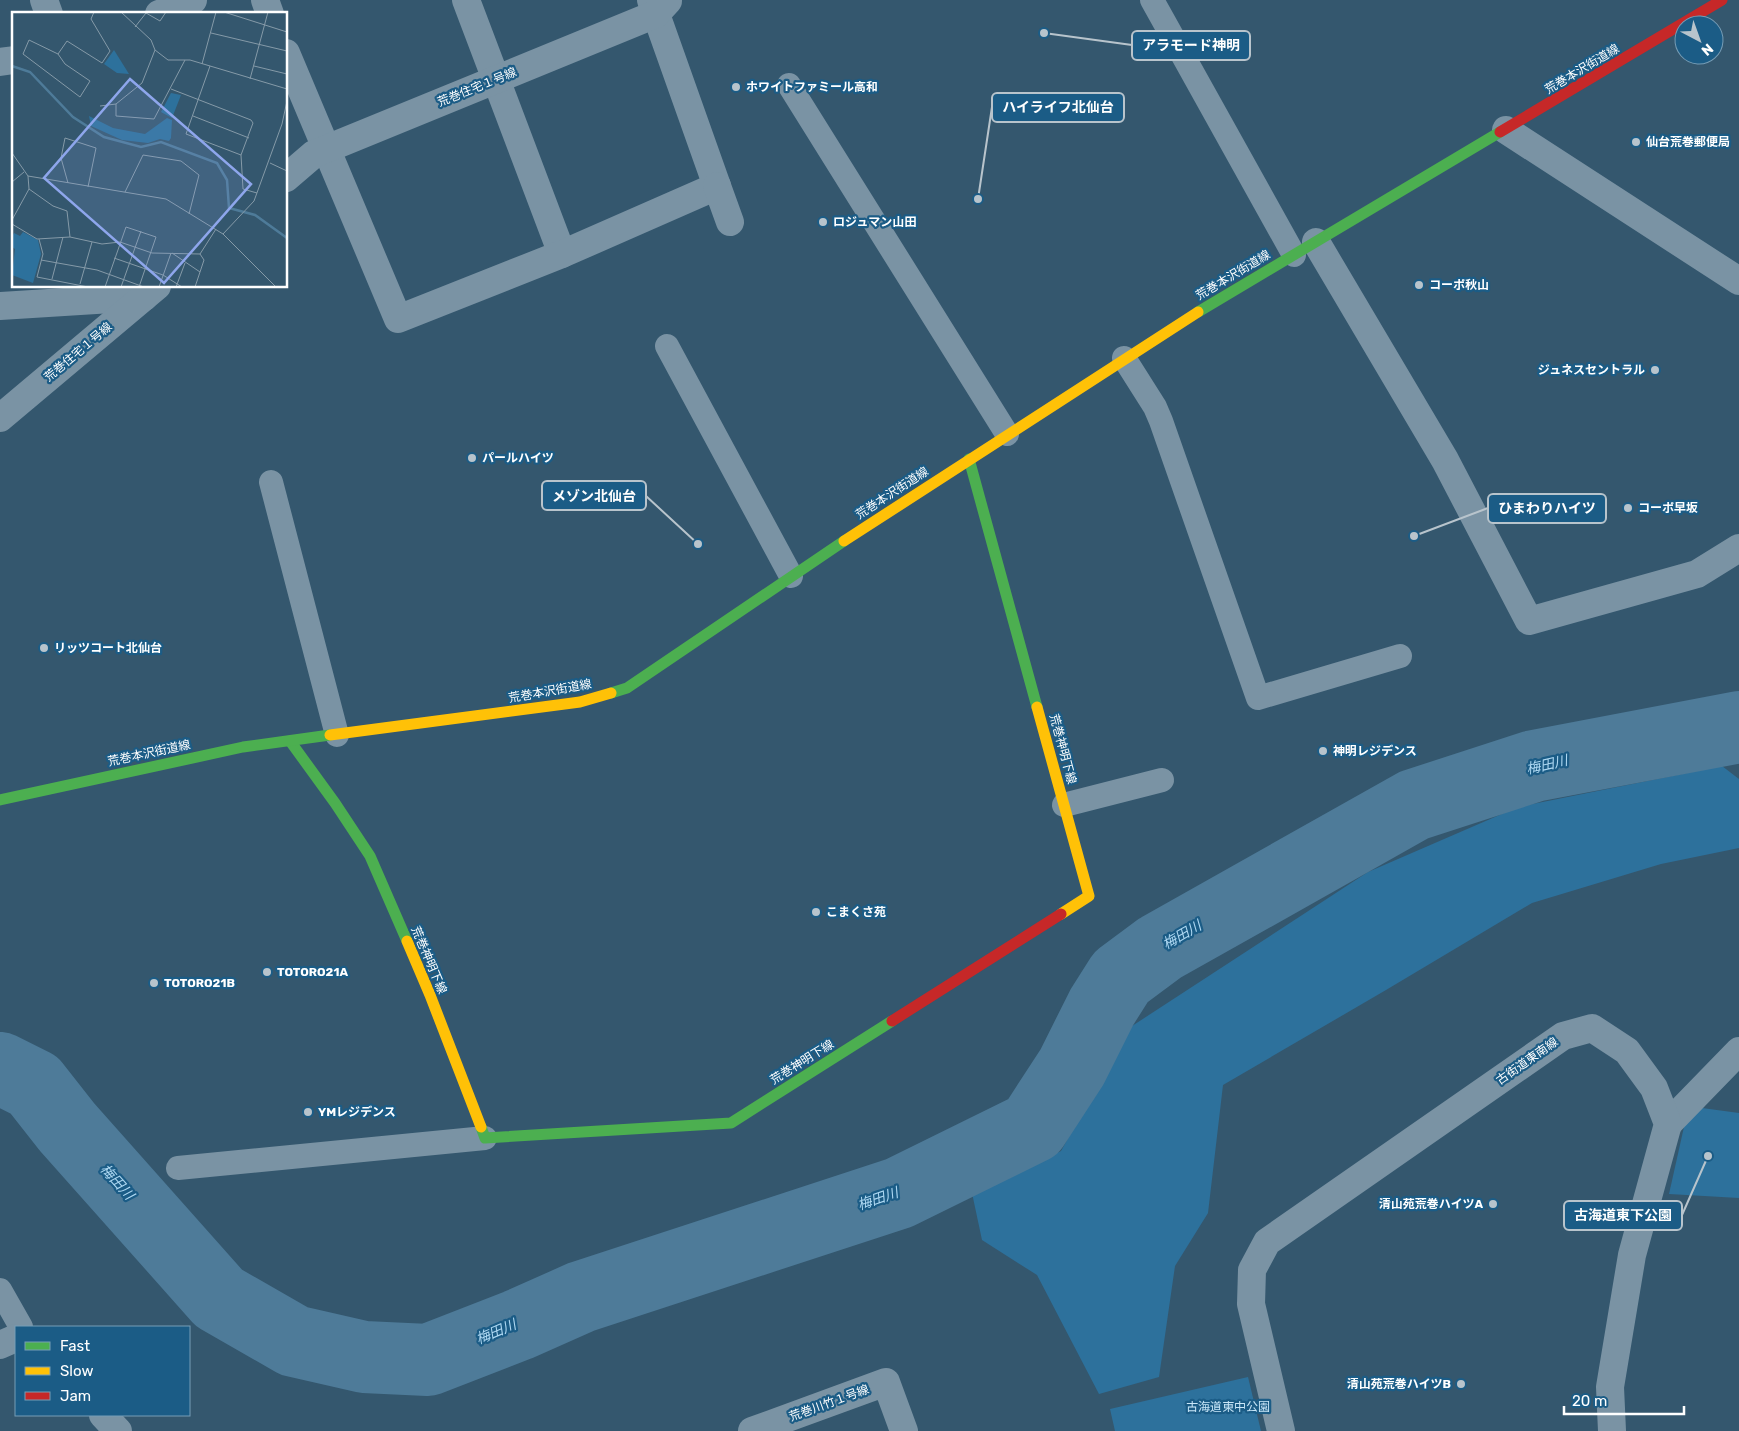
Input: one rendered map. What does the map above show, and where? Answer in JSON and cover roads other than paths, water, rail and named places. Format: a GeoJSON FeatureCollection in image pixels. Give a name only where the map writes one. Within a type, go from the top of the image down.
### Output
{"type":"FeatureCollection","features":[{"type":"Feature","properties":{"kind":"street"},"geometry":{"type":"LineString","coordinates":[[44,0],[48,12]]}},
{"type":"Feature","properties":{"kind":"street"},"geometry":{"type":"LineString","coordinates":[[164,12],[193,0]]}},
{"type":"Feature","properties":{"kind":"street"},"geometry":{"type":"LineString","coordinates":[[265,0],[269,12]]}},
{"type":"Feature","properties":{"kind":"street"},"geometry":{"type":"LineString","coordinates":[[466,0],[562,254]]}},
{"type":"Feature","properties":{"kind":"street","name":"荒巻本沢街道線"},"geometry":{"type":"LineString","coordinates":[[0,800],[243,747],[580,702],[627,688],[791,576],[1171,328],[1722,0]]}},
{"type":"Feature","properties":{"kind":"street"},"geometry":{"type":"LineString","coordinates":[[659,5],[730,222]]}},
{"type":"Feature","properties":{"kind":"street","name":"荒巻住宅１号線"},"geometry":{"type":"LineString","coordinates":[[288,176],[314,154],[497,79],[659,5]]}},
{"type":"Feature","properties":{"kind":"street"},"geometry":{"type":"LineString","coordinates":[[288,58],[398,319],[562,254],[717,186]]}},
{"type":"Feature","properties":{"kind":"street"},"geometry":{"type":"LineString","coordinates":[[1506,130],[1739,281]]}},
{"type":"Feature","properties":{"kind":"street"},"geometry":{"type":"LineString","coordinates":[[1305,249],[1445,460],[1529,621],[1697,574],[1739,548]]}},
{"type":"Feature","properties":{"kind":"street"},"geometry":{"type":"LineString","coordinates":[[0,306],[151,292]]}},
{"type":"Feature","properties":{"kind":"street","name":"荒巻住宅１号線"},"geometry":{"type":"LineString","coordinates":[[0,418],[151,292]]}},
{"type":"Feature","properties":{"kind":"street","name":"荒巻神明下線"},"geometry":{"type":"LineString","coordinates":[[290,741],[367,850],[430,995],[485,1138],[731,1124],[1089,896],[969,459]]}},
{"type":"Feature","properties":{"kind":"street","name":"古街道東南線"},"geometry":{"type":"LineString","coordinates":[[1281,1431],[1252,1304],[1252,1270],[1268,1242],[1562,1036],[1592,1028],[1627,1051],[1654,1088],[1668,1124]]}},
{"type":"Feature","properties":{"kind":"street"},"geometry":{"type":"LineString","coordinates":[[1612,1431],[1610,1387],[1632,1255],[1668,1124],[1739,1051]]}},
{"type":"Feature","properties":{"kind":"street"},"geometry":{"type":"LineString","coordinates":[[0,1345],[15,1338]]}},
{"type":"Feature","properties":{"kind":"street","name":"荒巻川竹１号線"},"geometry":{"type":"LineString","coordinates":[[752,1431],[886,1382],[904,1431]]}},
{"type":"Feature","properties":{"kind":"street"},"geometry":{"type":"LineString","coordinates":[[104,1416],[118,1431]]}},
{"type":"Feature","properties":{"kind":"lane"},"geometry":{"type":"LineString","coordinates":[[1152,0],[1305,249]]}},
{"type":"Feature","properties":{"kind":"lane"},"geometry":{"type":"LineString","coordinates":[[789,85],[1007,434]]}},
{"type":"Feature","properties":{"kind":"lane"},"geometry":{"type":"LineString","coordinates":[[666,346],[791,576]]}},
{"type":"Feature","properties":{"kind":"lane"},"geometry":{"type":"LineString","coordinates":[[1124,358],[1155,407],[1161,421],[1258,698],[1400,656]]}},
{"type":"Feature","properties":{"kind":"lane"},"geometry":{"type":"LineString","coordinates":[[271,482],[337,735]]}},
{"type":"Feature","properties":{"kind":"lane"},"geometry":{"type":"LineString","coordinates":[[1064,805],[1162,780]]}},
{"type":"Feature","properties":{"kind":"lane"},"geometry":{"type":"LineString","coordinates":[[178,1168],[485,1138]]}},
{"type":"Feature","properties":{"kind":"lane"},"geometry":{"type":"LineString","coordinates":[[0,1290],[20,1326]]}},
{"type":"Feature","properties":{"kind":"waterway","name":"梅田川"},"geometry":{"type":"LineString","coordinates":[[0,1068],[34,1085],[67,1127],[219,1298],[294,1341],[364,1357],[428,1360],[518,1325],[581,1297],[899,1193],[1033,1127],[1072,1067],[1102,1007],[1121,977],[1160,948],[1414,805],[1534,766],[1739,727]]}},
{"type":"Feature","properties":{"kind":"place","name":"アラモード神明"},"geometry":{"type":"Point","coordinates":[1044,33]}},
{"type":"Feature","properties":{"kind":"place","name":"ホワイトファミール高和"},"geometry":{"type":"Point","coordinates":[736,87]}},
{"type":"Feature","properties":{"kind":"place","name":"仙台荒巻郵便局"},"geometry":{"type":"Point","coordinates":[1636,142]}},
{"type":"Feature","properties":{"kind":"place","name":"ハイライフ北仙台"},"geometry":{"type":"Point","coordinates":[978,199]}},
{"type":"Feature","properties":{"kind":"place","name":"ロジュマン山田"},"geometry":{"type":"Point","coordinates":[823,222]}},
{"type":"Feature","properties":{"kind":"place","name":"コーポ秋山"},"geometry":{"type":"Point","coordinates":[1419,285]}},
{"type":"Feature","properties":{"kind":"place","name":"ジュネスセントラル"},"geometry":{"type":"Point","coordinates":[1655,370]}},
{"type":"Feature","properties":{"kind":"place","name":"パールハイツ"},"geometry":{"type":"Point","coordinates":[472,458]}},
{"type":"Feature","properties":{"kind":"place","name":"コーポ早坂"},"geometry":{"type":"Point","coordinates":[1628,508]}},
{"type":"Feature","properties":{"kind":"place","name":"ひまわりハイツ"},"geometry":{"type":"Point","coordinates":[1414,536]}},
{"type":"Feature","properties":{"kind":"place","name":"メゾン北仙台"},"geometry":{"type":"Point","coordinates":[698,544]}},
{"type":"Feature","properties":{"kind":"place","name":"リッツコート北仙台"},"geometry":{"type":"Point","coordinates":[44,648]}},
{"type":"Feature","properties":{"kind":"place","name":"神明レジデンス"},"geometry":{"type":"Point","coordinates":[1323,751]}},
{"type":"Feature","properties":{"kind":"place","name":"こまくさ苑"},"geometry":{"type":"Point","coordinates":[816,912]}},
{"type":"Feature","properties":{"kind":"place","name":"TOTORO21A"},"geometry":{"type":"Point","coordinates":[267,972]}},
{"type":"Feature","properties":{"kind":"place","name":"TOTORO21B"},"geometry":{"type":"Point","coordinates":[154,983]}},
{"type":"Feature","properties":{"kind":"place","name":"YMレジデンス"},"geometry":{"type":"Point","coordinates":[308,1112]}},
{"type":"Feature","properties":{"kind":"place","name":"古海道東下公園"},"geometry":{"type":"Point","coordinates":[1708,1156]}},
{"type":"Feature","properties":{"kind":"place","name":"清山苑荒巻ハイツA"},"geometry":{"type":"Point","coordinates":[1493,1204]}},
{"type":"Feature","properties":{"kind":"place","name":"清山苑荒巻ハイツB"},"geometry":{"type":"Point","coordinates":[1461,1384]}},
{"type":"Feature","properties":{"kind":"park label","name":"古海道東中公園"},"geometry":{"type":"Point","coordinates":[1228,1407]}}]}
